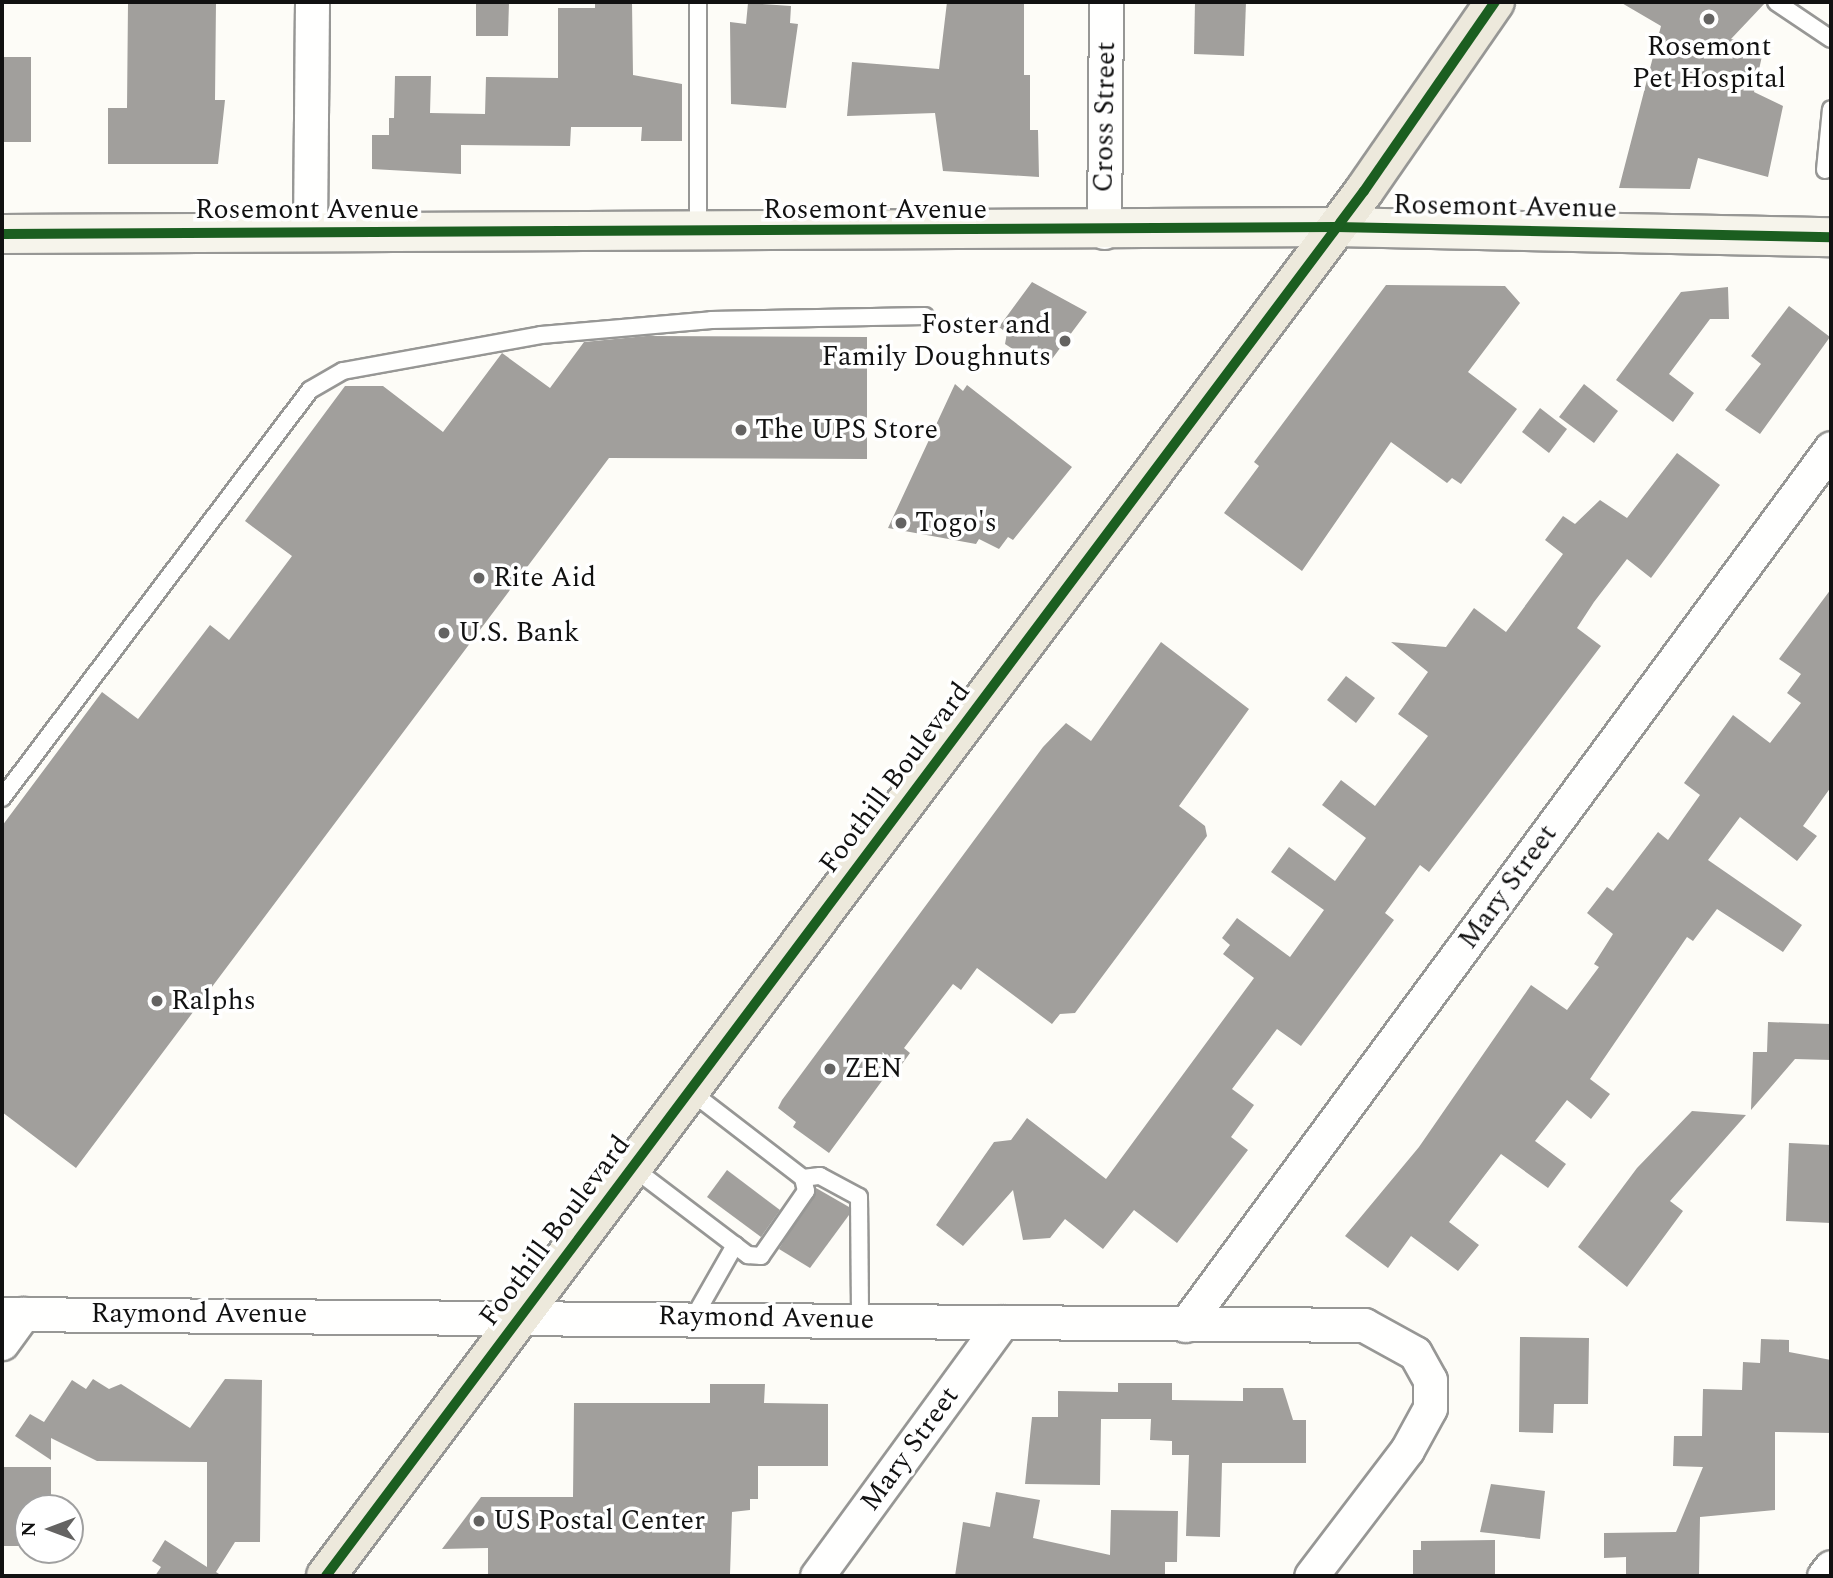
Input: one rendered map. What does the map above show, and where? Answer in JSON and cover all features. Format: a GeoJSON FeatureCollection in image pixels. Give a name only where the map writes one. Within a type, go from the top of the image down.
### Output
{"type":"FeatureCollection","features":[{"type":"Feature","properties":{"kind":"main road","name":"Foothill Boulevard"},"geometry":{"type":"LineString","coordinates":[[326,1576],[1336,227],[1494,2]]}},
{"type":"Feature","properties":{"kind":"street"},"geometry":{"type":"LineString","coordinates":[[310,232],[312,2]]}},
{"type":"Feature","properties":{"kind":"street","name":"Cross Street"},"geometry":{"type":"LineString","coordinates":[[1104,232],[1106,2]]}},
{"type":"Feature","properties":{"kind":"street","name":"Rosemont Avenue"},"geometry":{"type":"LineString","coordinates":[[2,234],[1104,232],[1336,227],[1831,237]]}},
{"type":"Feature","properties":{"kind":"street","name":"Mary Street"},"geometry":{"type":"LineString","coordinates":[[1185,1325],[1831,448]]}},
{"type":"Feature","properties":{"kind":"street"},"geometry":{"type":"LineString","coordinates":[[2,1343],[13,1314]]}},
{"type":"Feature","properties":{"kind":"street","name":"Raymond Avenue"},"geometry":{"type":"LineString","coordinates":[[13,1314],[521,1315],[1185,1325],[1364,1325],[1387,1334],[1415,1353],[1430,1380],[1430,1408],[1407,1450],[1311,1576]]}},
{"type":"Feature","properties":{"kind":"street","name":"Mary Street"},"geometry":{"type":"LineString","coordinates":[[817,1576],[1002,1322]]}},
{"type":"Feature","properties":{"kind":"street"},"geometry":{"type":"LineString","coordinates":[[1824,1576],[1831,1567]]}},
{"type":"Feature","properties":{"kind":"lane"},"geometry":{"type":"LineString","coordinates":[[698,2],[698,232]]}},
{"type":"Feature","properties":{"kind":"lane"},"geometry":{"type":"LineString","coordinates":[[1776,2],[1831,39]]}},
{"type":"Feature","properties":{"kind":"lane"},"geometry":{"type":"LineString","coordinates":[[1825,170],[1831,109]]}},
{"type":"Feature","properties":{"kind":"lane"},"geometry":{"type":"LineString","coordinates":[[2,798],[310,390],[343,371],[541,335],[710,320],[925,317]]}},
{"type":"Feature","properties":{"kind":"lane"},"geometry":{"type":"LineString","coordinates":[[632,1167],[735,1245],[761,1256],[806,1191],[803,1178],[689,1091]]}},
{"type":"Feature","properties":{"kind":"lane"},"geometry":{"type":"LineString","coordinates":[[803,1178],[820,1176],[859,1198],[860,1319]]}},
{"type":"Feature","properties":{"kind":"lane"},"geometry":{"type":"LineString","coordinates":[[694,1317],[735,1245]]}},
{"type":"Feature","properties":{"kind":"building"},"geometry":{"type":"Polygon","coordinates":[[[128,2],[216,2],[215,100],[225,100],[218,164],[108,164],[108,108],[127,108],[128,2]]]}},
{"type":"Feature","properties":{"kind":"building"},"geometry":{"type":"Polygon","coordinates":[[[476,2],[509,2],[508,36],[476,36],[476,2]]]}},
{"type":"Feature","properties":{"kind":"building"},"geometry":{"type":"Polygon","coordinates":[[[595,2],[632,2],[633,75],[682,84],[682,141],[641,141],[642,127],[571,127],[570,146],[461,145],[461,174],[372,169],[372,135],[389,135],[389,118],[394,118],[395,76],[431,76],[430,113],[485,114],[486,77],[558,78],[558,8],[595,8],[595,2]]]}},
{"type":"Feature","properties":{"kind":"building"},"geometry":{"type":"Polygon","coordinates":[[[947,2],[1024,2],[1024,75],[1030,75],[1030,130],[1038,130],[1039,177],[943,171],[935,113],[847,116],[852,62],[939,69],[947,2]]]}},
{"type":"Feature","properties":{"kind":"building"},"geometry":{"type":"Polygon","coordinates":[[[1195,2],[1246,2],[1244,56],[1194,54],[1195,2]]]}},
{"type":"Feature","properties":{"kind":"building"},"geometry":{"type":"Polygon","coordinates":[[[1620,2],[1766,2],[1731,39],[1764,47],[1754,92],[1783,106],[1768,177],[1698,158],[1690,189],[1619,188],[1661,26],[1620,2]]]}},
{"type":"Feature","properties":{"kind":"building"},"geometry":{"type":"Polygon","coordinates":[[[748,3],[791,6],[790,23],[798,24],[786,108],[731,104],[730,22],[746,24],[748,3]]]}},
{"type":"Feature","properties":{"kind":"building"},"geometry":{"type":"Polygon","coordinates":[[[2,57],[31,57],[31,142],[2,142],[2,57]]]}},
{"type":"Feature","properties":{"kind":"building"},"geometry":{"type":"Polygon","coordinates":[[[1032,282],[1087,312],[1049,363],[1042,357],[1037,365],[1005,344],[1007,333],[999,327],[1032,282]]]}},
{"type":"Feature","properties":{"kind":"building"},"geometry":{"type":"Polygon","coordinates":[[[1386,285],[1505,286],[1520,303],[1468,372],[1517,409],[1461,484],[1452,478],[1447,483],[1391,442],[1302,571],[1224,513],[1259,466],[1254,462],[1386,285]]]}},
{"type":"Feature","properties":{"kind":"building"},"geometry":{"type":"Polygon","coordinates":[[[1728,287],[1729,319],[1710,319],[1669,374],[1694,393],[1673,422],[1616,380],[1681,292],[1728,287]]]}},
{"type":"Feature","properties":{"kind":"building"},"geometry":{"type":"Polygon","coordinates":[[[1789,306],[1830,337],[1760,434],[1725,410],[1761,364],[1751,356],[1789,306]]]}},
{"type":"Feature","properties":{"kind":"building"},"geometry":{"type":"Polygon","coordinates":[[[646,336],[867,337],[867,459],[609,458],[76,1168],[2,1112],[2,826],[102,692],[138,719],[210,625],[229,640],[292,556],[245,521],[345,386],[383,386],[443,432],[502,353],[550,388],[584,342],[646,336]]]}},
{"type":"Feature","properties":{"kind":"building"},"geometry":{"type":"Polygon","coordinates":[[[955,384],[963,391],[967,385],[1072,467],[1013,540],[1008,537],[999,549],[979,539],[976,544],[888,528],[955,384]]]}},
{"type":"Feature","properties":{"kind":"building"},"geometry":{"type":"Polygon","coordinates":[[[1584,384],[1618,411],[1594,443],[1559,417],[1584,384]]]}},
{"type":"Feature","properties":{"kind":"building"},"geometry":{"type":"Polygon","coordinates":[[[1540,408],[1567,429],[1549,453],[1522,432],[1540,408]]]}},
{"type":"Feature","properties":{"kind":"building"},"geometry":{"type":"Polygon","coordinates":[[[1677,453],[1720,485],[1651,578],[1627,559],[1594,602],[1577,628],[1601,646],[1429,872],[1420,865],[1385,913],[1394,920],[1301,1046],[1277,1029],[1232,1089],[1254,1105],[1231,1137],[1248,1150],[1177,1243],[1134,1210],[1103,1249],[1065,1219],[1050,1238],[1023,1240],[1013,1190],[963,1246],[936,1225],[994,1142],[1011,1140],[1027,1118],[1106,1179],[1254,978],[1223,954],[1230,945],[1222,938],[1237,918],[1290,957],[1324,910],[1271,872],[1289,847],[1335,881],[1366,838],[1322,805],[1341,780],[1375,806],[1428,736],[1398,714],[1428,672],[1391,642],[1446,647],[1474,608],[1506,632],[1563,554],[1545,540],[1563,516],[1575,524],[1600,500],[1627,518],[1677,453]]]}},
{"type":"Feature","properties":{"kind":"building"},"geometry":{"type":"Polygon","coordinates":[[[1831,589],[1831,787],[1803,826],[1817,836],[1797,861],[1740,817],[1708,860],[1802,925],[1783,952],[1717,909],[1693,941],[1687,937],[1590,1079],[1610,1094],[1591,1119],[1567,1100],[1535,1141],[1566,1164],[1548,1188],[1501,1154],[1449,1222],[1479,1245],[1458,1271],[1411,1236],[1388,1268],[1345,1236],[1419,1147],[1531,985],[1567,1010],[1599,967],[1594,964],[1613,934],[1587,913],[1607,887],[1613,891],[1658,832],[1668,840],[1700,795],[1684,783],[1733,715],[1770,743],[1801,703],[1787,693],[1801,674],[1779,659],[1831,589]]]}},
{"type":"Feature","properties":{"kind":"building"},"geometry":{"type":"Polygon","coordinates":[[[1161,642],[1249,709],[1179,806],[1205,826],[1207,836],[1075,1013],[1060,1014],[1052,1024],[977,968],[961,990],[953,984],[904,1048],[910,1053],[892,1078],[887,1074],[829,1153],[793,1127],[796,1122],[778,1108],[782,1100],[1043,747],[1066,723],[1091,741],[1161,642]]]}},
{"type":"Feature","properties":{"kind":"building"},"geometry":{"type":"Polygon","coordinates":[[[1346,676],[1375,698],[1356,723],[1327,700],[1346,676]]]}},
{"type":"Feature","properties":{"kind":"building"},"geometry":{"type":"Polygon","coordinates":[[[1768,1022],[1831,1024],[1831,1060],[1795,1059],[1751,1110],[1753,1052],[1767,1052],[1768,1022]]]}},
{"type":"Feature","properties":{"kind":"building"},"geometry":{"type":"Polygon","coordinates":[[[1692,1111],[1746,1115],[1670,1201],[1683,1211],[1627,1287],[1578,1247],[1637,1168],[1692,1111]]]}},
{"type":"Feature","properties":{"kind":"building"},"geometry":{"type":"Polygon","coordinates":[[[1789,1143],[1831,1145],[1831,1223],[1786,1221],[1789,1143]]]}},
{"type":"Feature","properties":{"kind":"building"},"geometry":{"type":"Polygon","coordinates":[[[727,1170],[780,1210],[761,1237],[707,1197],[727,1170]]]}},
{"type":"Feature","properties":{"kind":"building"},"geometry":{"type":"Polygon","coordinates":[[[816,1188],[849,1207],[849,1215],[810,1268],[779,1249],[816,1188]]]}},
{"type":"Feature","properties":{"kind":"building"},"geometry":{"type":"Polygon","coordinates":[[[1520,1337],[1589,1338],[1588,1404],[1554,1404],[1553,1433],[1519,1432],[1520,1337]]]}},
{"type":"Feature","properties":{"kind":"building"},"geometry":{"type":"Polygon","coordinates":[[[1761,1339],[1789,1340],[1789,1352],[1831,1360],[1831,1433],[1775,1432],[1775,1510],[1700,1517],[1699,1576],[1626,1576],[1626,1557],[1604,1558],[1604,1533],[1676,1532],[1703,1467],[1673,1466],[1674,1436],[1702,1436],[1703,1389],[1742,1390],[1743,1362],[1760,1363],[1761,1339]]]}},
{"type":"Feature","properties":{"kind":"building"},"geometry":{"type":"Polygon","coordinates":[[[93,1379],[109,1389],[121,1384],[190,1428],[225,1379],[262,1380],[260,1542],[235,1542],[216,1572],[222,1576],[155,1576],[161,1567],[152,1561],[165,1540],[207,1567],[207,1462],[97,1461],[51,1438],[51,1460],[15,1436],[30,1414],[44,1422],[72,1380],[86,1389],[93,1379]]]}},
{"type":"Feature","properties":{"kind":"building"},"geometry":{"type":"Polygon","coordinates":[[[1118,1383],[1172,1383],[1172,1400],[1243,1401],[1243,1388],[1283,1388],[1293,1420],[1306,1420],[1306,1463],[1222,1463],[1220,1537],[1186,1536],[1189,1455],[1172,1455],[1172,1441],[1150,1440],[1151,1419],[1101,1419],[1100,1485],[1025,1484],[1032,1417],[1058,1417],[1058,1391],[1118,1392],[1118,1383]]]}},
{"type":"Feature","properties":{"kind":"building"},"geometry":{"type":"Polygon","coordinates":[[[710,1384],[765,1384],[764,1403],[828,1404],[828,1466],[758,1466],[758,1499],[750,1499],[750,1510],[732,1512],[730,1574],[488,1576],[488,1548],[442,1549],[481,1497],[573,1497],[574,1403],[710,1403],[710,1384]]]}},
{"type":"Feature","properties":{"kind":"building"},"geometry":{"type":"Polygon","coordinates":[[[2,1467],[51,1467],[51,1494],[14,1494],[14,1546],[2,1546],[2,1467]]]}},
{"type":"Feature","properties":{"kind":"building"},"geometry":{"type":"Polygon","coordinates":[[[1491,1484],[1545,1491],[1540,1539],[1480,1532],[1491,1484]]]}},
{"type":"Feature","properties":{"kind":"building"},"geometry":{"type":"Polygon","coordinates":[[[996,1492],[1040,1500],[1033,1538],[1110,1555],[1111,1510],[1178,1511],[1177,1562],[1165,1562],[1165,1576],[955,1576],[963,1522],[990,1527],[996,1492]]]}},
{"type":"Feature","properties":{"kind":"building"},"geometry":{"type":"Polygon","coordinates":[[[1495,1540],[1495,1576],[1413,1576],[1413,1550],[1421,1550],[1421,1541],[1495,1540]]]}},
{"type":"Feature","properties":{"kind":"cycle path"},"geometry":{"type":"LineString","coordinates":[[326,1576],[1364,191],[1495,2]]}},
{"type":"Feature","properties":{"kind":"cycle path"},"geometry":{"type":"LineString","coordinates":[[2,234],[1336,227],[1831,237]]}},
{"type":"Feature","properties":{"kind":"place","name":"Rosemont Pet Hospital"},"geometry":{"type":"Point","coordinates":[1709,19]}},
{"type":"Feature","properties":{"kind":"place","name":"Foster and Family Doughnuts"},"geometry":{"type":"Point","coordinates":[1065,341]}},
{"type":"Feature","properties":{"kind":"place","name":"The UPS Store"},"geometry":{"type":"Point","coordinates":[741,430]}},
{"type":"Feature","properties":{"kind":"place","name":"Togo's"},"geometry":{"type":"Point","coordinates":[901,523]}},
{"type":"Feature","properties":{"kind":"place","name":"Rite Aid"},"geometry":{"type":"Point","coordinates":[479,578]}},
{"type":"Feature","properties":{"kind":"place","name":"U.S. Bank"},"geometry":{"type":"Point","coordinates":[444,633]}},
{"type":"Feature","properties":{"kind":"place","name":"Ralphs"},"geometry":{"type":"Point","coordinates":[157,1001]}},
{"type":"Feature","properties":{"kind":"place","name":"ZEN"},"geometry":{"type":"Point","coordinates":[830,1069]}},
{"type":"Feature","properties":{"kind":"place","name":"US Postal Center"},"geometry":{"type":"Point","coordinates":[479,1521]}}]}
